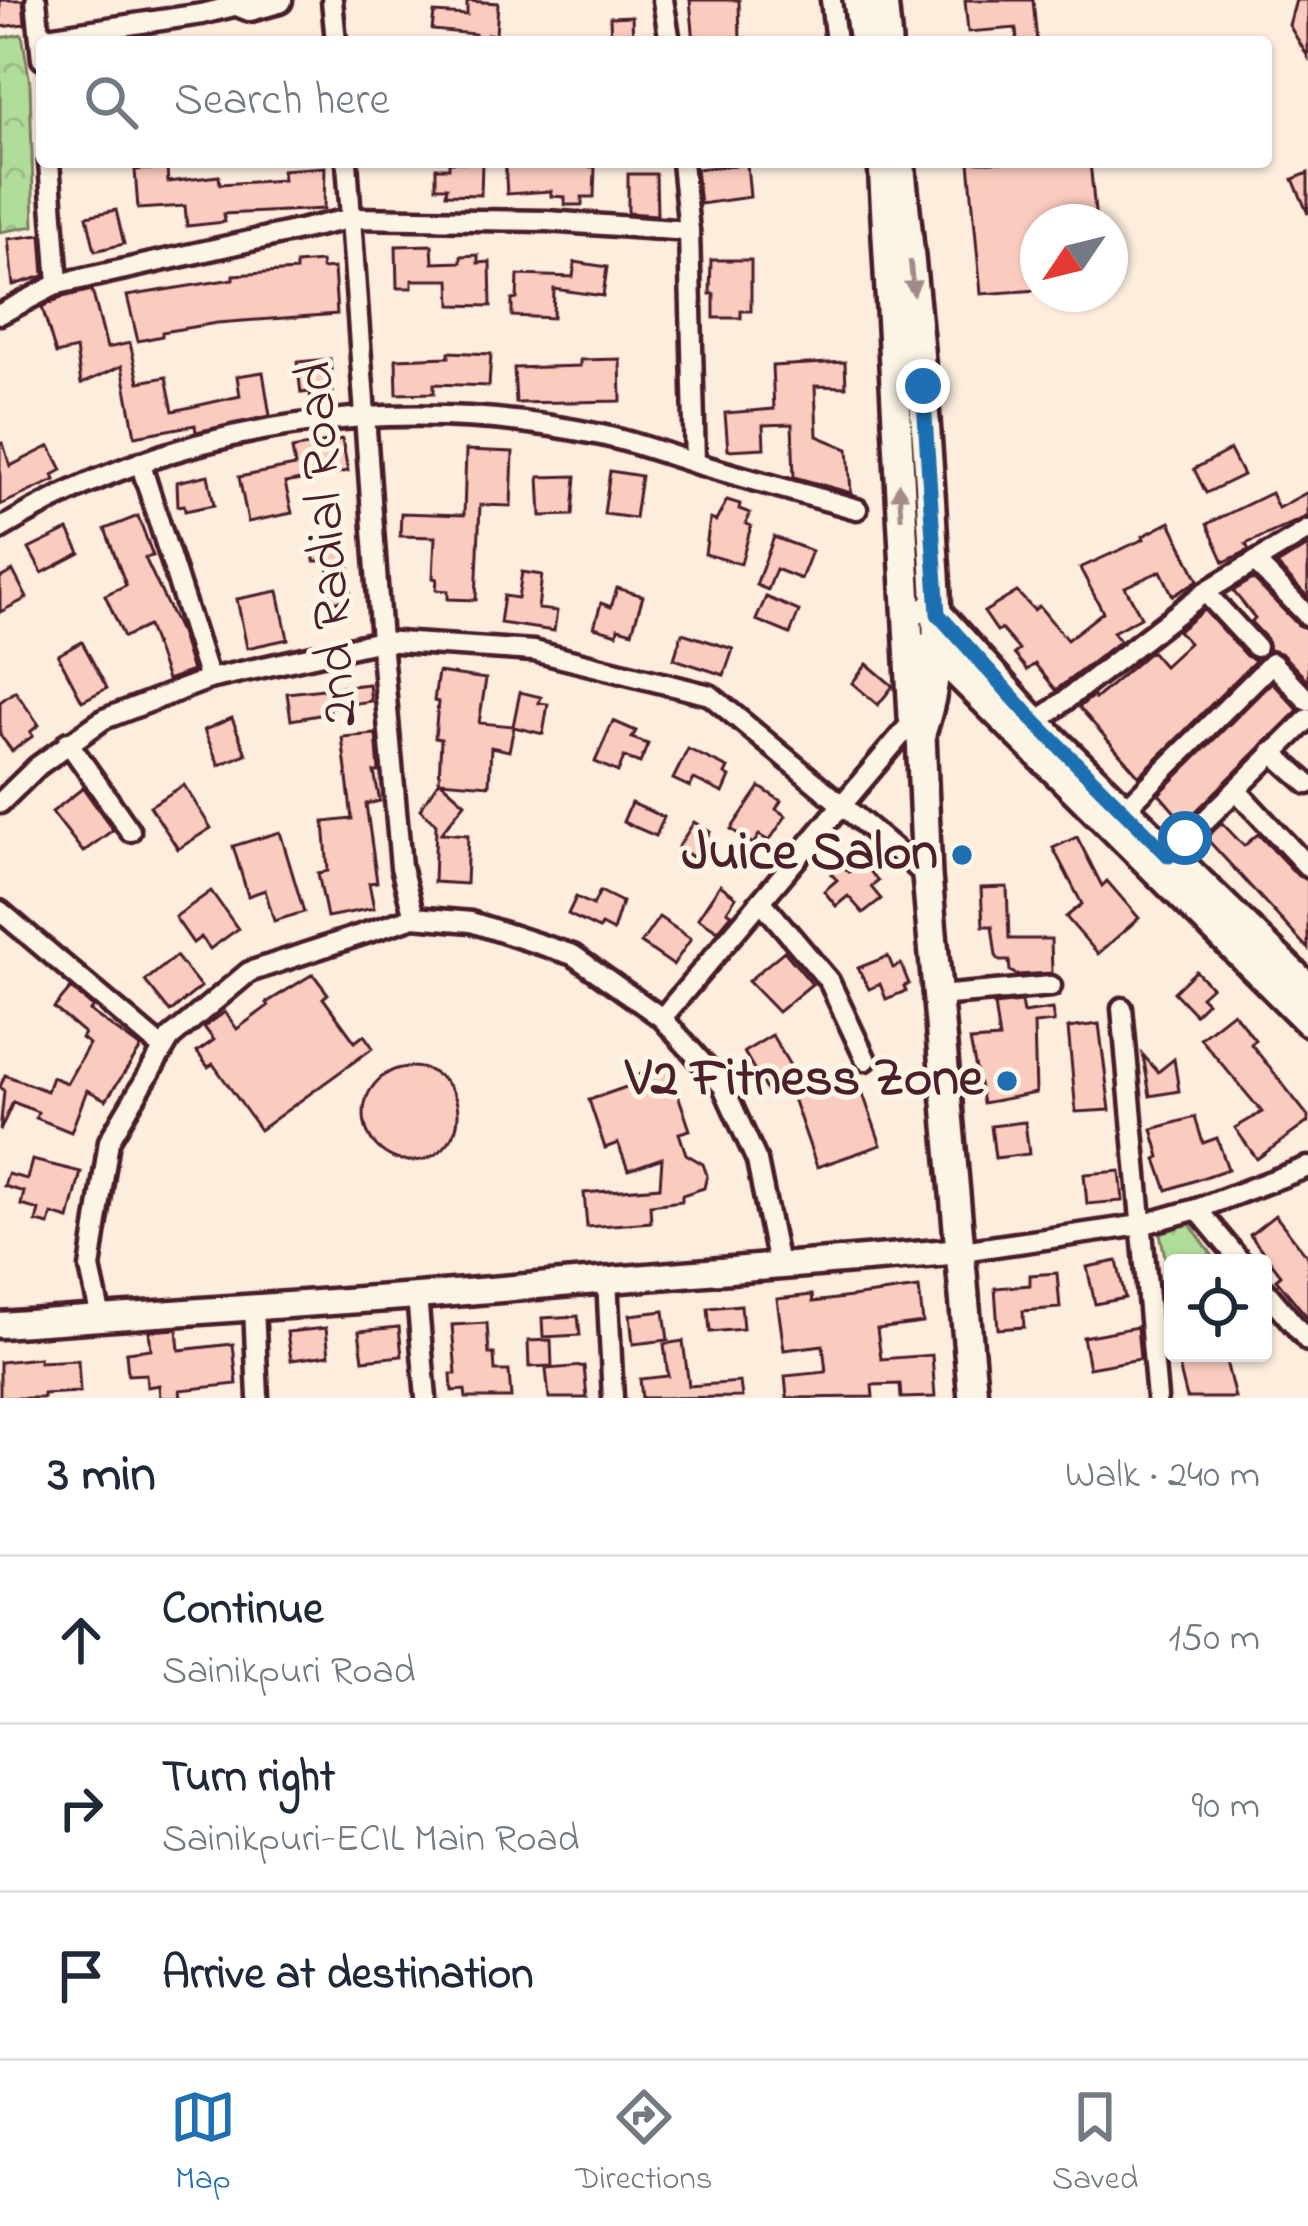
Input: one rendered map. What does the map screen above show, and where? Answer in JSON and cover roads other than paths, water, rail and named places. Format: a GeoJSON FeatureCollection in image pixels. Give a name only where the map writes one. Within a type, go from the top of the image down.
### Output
{"type":"FeatureCollection","features":[{"type":"Feature","properties":{"kind":"main road"},"geometry":{"type":"LineString","coordinates":[[858,0],[863,36]]}},
{"type":"Feature","properties":{"kind":"main road"},"geometry":{"type":"LineString","coordinates":[[883,0],[886,36]]}},
{"type":"Feature","properties":{"kind":"main road"},"geometry":{"type":"LineString","coordinates":[[883,168],[927,876],[973,1398]]}},
{"type":"Feature","properties":{"kind":"main road"},"geometry":{"type":"LineString","coordinates":[[901,168],[923,386],[938,614],[936,652],[920,721]]}},
{"type":"Feature","properties":{"kind":"main road"},"geometry":{"type":"LineString","coordinates":[[908,613],[938,614],[1036,723],[1308,988]]}},
{"type":"Feature","properties":{"kind":"main road"},"geometry":{"type":"LineString","coordinates":[[908,613],[936,652],[1308,1021]]}},
{"type":"Feature","properties":{"kind":"main road"},"geometry":{"type":"LineString","coordinates":[[920,721],[949,687],[969,685]]}},
{"type":"Feature","properties":{"kind":"street"},"geometry":{"type":"LineString","coordinates":[[36,0],[40,36]]}},
{"type":"Feature","properties":{"kind":"street"},"geometry":{"type":"LineString","coordinates":[[54,36],[202,14],[234,2],[261,7],[279,0]]}},
{"type":"Feature","properties":{"kind":"street"},"geometry":{"type":"LineString","coordinates":[[332,0],[335,36]]}},
{"type":"Feature","properties":{"kind":"street"},"geometry":{"type":"LineString","coordinates":[[663,0],[669,36]]}},
{"type":"Feature","properties":{"kind":"street"},"geometry":{"type":"LineString","coordinates":[[831,0],[835,36]]}},
{"type":"Feature","properties":{"kind":"street"},"geometry":{"type":"LineString","coordinates":[[50,168],[58,284]]}},
{"type":"Feature","properties":{"kind":"street","name":"2nd Radial Road"},"geometry":{"type":"LineString","coordinates":[[348,168],[401,867],[414,917]]}},
{"type":"Feature","properties":{"kind":"street"},"geometry":{"type":"LineString","coordinates":[[683,168],[689,231],[695,463]]}},
{"type":"Feature","properties":{"kind":"street"},"geometry":{"type":"LineString","coordinates":[[0,314],[58,284],[353,218],[525,220],[689,231]]}},
{"type":"Feature","properties":{"kind":"street"},"geometry":{"type":"LineString","coordinates":[[0,529],[81,486],[140,462],[259,429],[425,414],[604,436],[857,508]]}},
{"type":"Feature","properties":{"kind":"street"},"geometry":{"type":"LineString","coordinates":[[140,462],[208,679]]}},
{"type":"Feature","properties":{"kind":"street"},"geometry":{"type":"LineString","coordinates":[[1036,723],[1205,592],[1308,530]]}},
{"type":"Feature","properties":{"kind":"street"},"geometry":{"type":"LineString","coordinates":[[1255,562],[1308,616]]}},
{"type":"Feature","properties":{"kind":"street"},"geometry":{"type":"LineString","coordinates":[[1205,592],[1256,646]]}},
{"type":"Feature","properties":{"kind":"street"},"geometry":{"type":"LineString","coordinates":[[0,803],[68,742],[123,710],[208,679],[381,641],[535,651],[710,694],[927,876]]}},
{"type":"Feature","properties":{"kind":"street"},"geometry":{"type":"LineString","coordinates":[[1124,810],[1272,663],[1308,701]]}},
{"type":"Feature","properties":{"kind":"street"},"geometry":{"type":"LineString","coordinates":[[1169,856],[1308,719]]}},
{"type":"Feature","properties":{"kind":"street"},"geometry":{"type":"LineString","coordinates":[[662,1018],[841,802],[920,721]]}},
{"type":"Feature","properties":{"kind":"street"},"geometry":{"type":"LineString","coordinates":[[68,742],[130,831]]}},
{"type":"Feature","properties":{"kind":"street"},"geometry":{"type":"LineString","coordinates":[[1272,752],[1308,784]]}},
{"type":"Feature","properties":{"kind":"street"},"geometry":{"type":"LineString","coordinates":[[1236,790],[1308,867]]}},
{"type":"Feature","properties":{"kind":"street"},"geometry":{"type":"LineString","coordinates":[[761,902],[829,981],[866,1060]]}},
{"type":"Feature","properties":{"kind":"street"},"geometry":{"type":"LineString","coordinates":[[0,911],[162,1048]]}},
{"type":"Feature","properties":{"kind":"street"},"geometry":{"type":"LineString","coordinates":[[101,1318],[90,1268],[109,1141],[162,1048],[249,972],[414,917],[471,922],[573,955],[662,1018],[723,1086],[758,1161],[778,1264]]}},
{"type":"Feature","properties":{"kind":"street"},"geometry":{"type":"LineString","coordinates":[[938,996],[1051,986]]}},
{"type":"Feature","properties":{"kind":"street"},"geometry":{"type":"LineString","coordinates":[[1122,1008],[1157,1398]]}},
{"type":"Feature","properties":{"kind":"street"},"geometry":{"type":"LineString","coordinates":[[0,1325],[962,1251],[1141,1225],[1308,1167]]}},
{"type":"Feature","properties":{"kind":"street"},"geometry":{"type":"LineString","coordinates":[[1197,1209],[1234,1254]]}},
{"type":"Feature","properties":{"kind":"street"},"geometry":{"type":"LineString","coordinates":[[607,1279],[613,1398]]}},
{"type":"Feature","properties":{"kind":"street"},"geometry":{"type":"LineString","coordinates":[[417,1296],[426,1398]]}},
{"type":"Feature","properties":{"kind":"street"},"geometry":{"type":"LineString","coordinates":[[1272,1299],[1308,1342]]}},
{"type":"Feature","properties":{"kind":"street"},"geometry":{"type":"LineString","coordinates":[[254,1307],[259,1398]]}},
{"type":"Feature","properties":{"kind":"place","name":"Juice Salon"},"geometry":{"type":"Point","coordinates":[962,855]}},
{"type":"Feature","properties":{"kind":"place","name":"V2 Fitness Zone"},"geometry":{"type":"Point","coordinates":[1007,1081]}}]}
